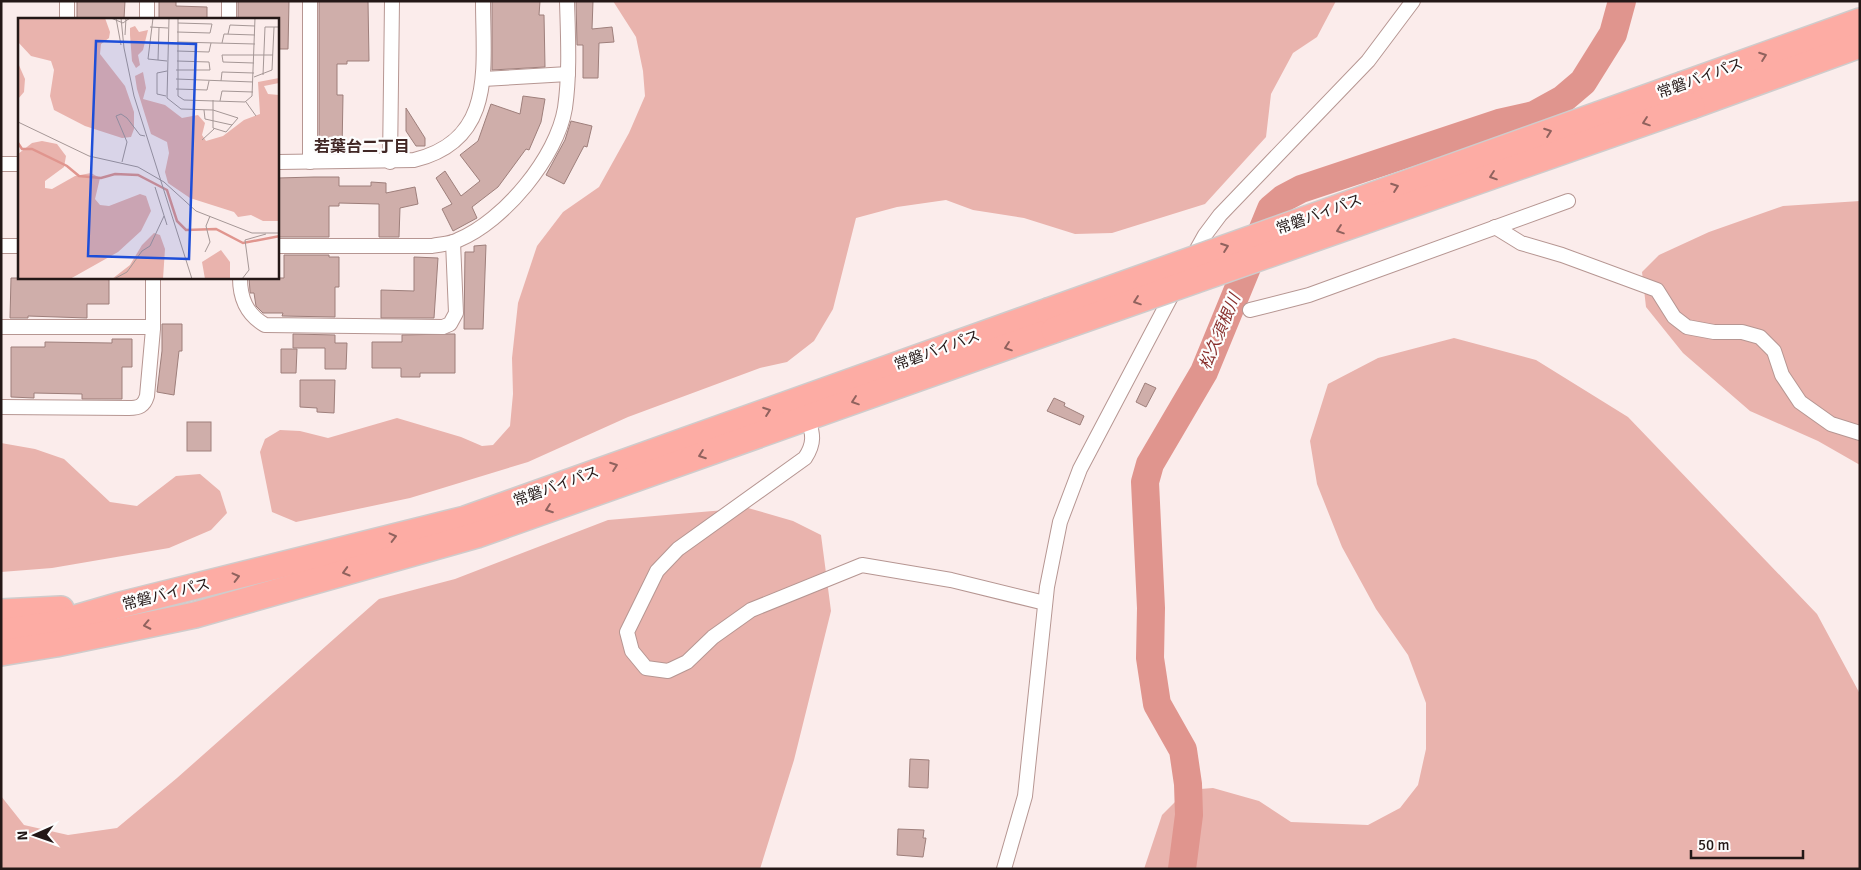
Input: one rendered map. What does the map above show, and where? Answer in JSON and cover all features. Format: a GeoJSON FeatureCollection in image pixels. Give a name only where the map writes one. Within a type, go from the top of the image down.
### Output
{"type":"FeatureCollection","features":[{"type":"Feature","properties":{"kind":"highway","name":"常磐バイパス"},"geometry":{"type":"LineString","coordinates":[[1688,95],[1860,21]]}},
{"type":"Feature","properties":{"kind":"highway","name":"常磐バイパス"},"geometry":{"type":"LineString","coordinates":[[1,632],[58,623],[465,519],[1051,321],[1688,95],[1860,45]]}},
{"type":"Feature","properties":{"kind":"highway","name":"常磐バイパス"},"geometry":{"type":"LineString","coordinates":[[1,653],[56,644],[194,615],[477,535],[808,418],[1051,321]]}},
{"type":"Feature","properties":{"kind":"highway"},"geometry":{"type":"LineString","coordinates":[[1,612],[120,606]]}},
{"type":"Feature","properties":{"kind":"highway"},"geometry":{"type":"LineString","coordinates":[[1,661],[56,644]]}},
{"type":"Feature","properties":{"kind":"street"},"geometry":{"type":"LineString","coordinates":[[67,1],[67,18]]}},
{"type":"Feature","properties":{"kind":"street"},"geometry":{"type":"LineString","coordinates":[[147,18],[148,1]]}},
{"type":"Feature","properties":{"kind":"street"},"geometry":{"type":"LineString","coordinates":[[229,1],[229,18]]}},
{"type":"Feature","properties":{"kind":"street"},"geometry":{"type":"LineString","coordinates":[[310,1],[310,162]]}},
{"type":"Feature","properties":{"kind":"street"},"geometry":{"type":"LineString","coordinates":[[390,162],[392,1]]}},
{"type":"Feature","properties":{"kind":"street"},"geometry":{"type":"LineString","coordinates":[[279,162],[390,162],[426,158],[456,140],[466,130],[479,106],[483,79],[483,1]]}},
{"type":"Feature","properties":{"kind":"street"},"geometry":{"type":"LineString","coordinates":[[279,246],[416,246],[453,242],[474,233],[502,209],[530,179],[550,151],[565,109],[568,74],[567,1]]}},
{"type":"Feature","properties":{"kind":"street"},"geometry":{"type":"LineString","coordinates":[[1004,869],[1025,796],[1045,603],[1060,522],[1080,469],[1205,235],[1220,215],[1368,61],[1398,25],[1413,1]]}},
{"type":"Feature","properties":{"kind":"street"},"geometry":{"type":"LineString","coordinates":[[483,79],[568,74]]}},
{"type":"Feature","properties":{"kind":"street"},"geometry":{"type":"LineString","coordinates":[[1,164],[18,164]]}},
{"type":"Feature","properties":{"kind":"street"},"geometry":{"type":"LineString","coordinates":[[1250,310],[1309,295],[1568,201]]}},
{"type":"Feature","properties":{"kind":"street"},"geometry":{"type":"LineString","coordinates":[[1495,227],[1521,243],[1571,258],[1657,290],[1674,317],[1686,327],[1714,332],[1742,332],[1760,337],[1774,351],[1782,375],[1800,402],[1831,424],[1860,433]]}},
{"type":"Feature","properties":{"kind":"street"},"geometry":{"type":"LineString","coordinates":[[240,279],[241,297],[252,315],[265,325],[443,327],[450,324],[456,313],[453,242]]}},
{"type":"Feature","properties":{"kind":"street"},"geometry":{"type":"LineString","coordinates":[[1,246],[18,246]]}},
{"type":"Feature","properties":{"kind":"street"},"geometry":{"type":"LineString","coordinates":[[1,406],[139,408],[145,404],[148,396],[153,327],[153,279]]}},
{"type":"Feature","properties":{"kind":"street"},"geometry":{"type":"LineString","coordinates":[[1,327],[153,327]]}},
{"type":"Feature","properties":{"kind":"street"},"geometry":{"type":"LineString","coordinates":[[808,418],[814,438],[812,448],[805,458],[678,549],[657,571],[627,632],[632,651],[646,668],[668,671],[687,662],[713,637],[751,610],[862,565],[952,580],[1045,603]]}},
{"type":"Feature","properties":{"kind":"shaded area"},"geometry":{"type":"Polygon","coordinates":[[[613,1],[1336,1],[1317,37],[1293,53],[1271,94],[1266,137],[1205,204],[1112,233],[1075,234],[1024,218],[973,210],[946,200],[897,207],[856,218],[833,309],[814,341],[787,362],[760,368],[628,417],[528,462],[410,498],[296,522],[272,512],[260,452],[265,439],[280,430],[300,431],[328,438],[397,418],[461,437],[482,446],[493,445],[510,426],[513,394],[512,358],[518,303],[537,246],[563,212],[599,187],[629,133],[645,96],[643,71],[636,37],[613,1]]]}},
{"type":"Feature","properties":{"kind":"shaded area"},"geometry":{"type":"Polygon","coordinates":[[[1860,201],[1860,465],[1818,441],[1750,411],[1683,353],[1646,307],[1642,272],[1659,255],[1709,232],[1783,206],[1860,201]]]}},
{"type":"Feature","properties":{"kind":"shaded area"},"geometry":{"type":"Polygon","coordinates":[[[1454,338],[1536,360],[1628,417],[1817,614],[1860,694],[1860,869],[1144,869],[1162,815],[1187,790],[1213,788],[1259,801],[1291,822],[1368,825],[1400,808],[1418,785],[1426,749],[1426,703],[1408,655],[1376,609],[1342,547],[1317,484],[1310,441],[1328,384],[1378,358],[1454,338]]]}},
{"type":"Feature","properties":{"kind":"shaded area"},"geometry":{"type":"Polygon","coordinates":[[[1,443],[35,449],[64,459],[110,502],[137,506],[176,476],[200,474],[220,491],[227,513],[211,530],[169,548],[52,568],[1,572],[1,443]]]}},
{"type":"Feature","properties":{"kind":"shaded area"},"geometry":{"type":"Polygon","coordinates":[[[748,508],[793,521],[821,535],[831,611],[794,760],[760,869],[1,869],[1,796],[24,825],[68,835],[117,828],[177,778],[379,599],[455,579],[608,520],[748,508]]]}},
{"type":"Feature","properties":{"kind":"building"},"geometry":{"type":"Polygon","coordinates":[[[77,1],[125,1],[124,18],[77,18],[77,1]]]}},
{"type":"Feature","properties":{"kind":"building"},"geometry":{"type":"Polygon","coordinates":[[[159,1],[176,1],[176,6],[207,7],[207,18],[159,18],[159,1]]]}},
{"type":"Feature","properties":{"kind":"building"},"geometry":{"type":"Polygon","coordinates":[[[238,1],[289,1],[288,49],[279,49],[279,18],[238,18],[238,1]]]}},
{"type":"Feature","properties":{"kind":"building"},"geometry":{"type":"Polygon","coordinates":[[[319,1],[368,1],[369,61],[347,61],[347,64],[337,64],[337,95],[343,95],[342,150],[319,150],[319,1]]]}},
{"type":"Feature","properties":{"kind":"building"},"geometry":{"type":"Polygon","coordinates":[[[492,1],[540,1],[539,15],[544,15],[545,67],[492,70],[492,1]]]}},
{"type":"Feature","properties":{"kind":"building"},"geometry":{"type":"Polygon","coordinates":[[[576,1],[593,1],[592,29],[612,27],[614,42],[599,43],[598,78],[583,78],[583,45],[577,45],[576,1]]]}},
{"type":"Feature","properties":{"kind":"building"},"geometry":{"type":"Polygon","coordinates":[[[523,96],[545,99],[541,122],[529,150],[526,149],[498,187],[472,207],[477,218],[453,231],[442,209],[452,204],[436,178],[445,171],[461,196],[480,181],[460,155],[478,141],[491,104],[520,114],[523,96]]]}},
{"type":"Feature","properties":{"kind":"building"},"geometry":{"type":"Polygon","coordinates":[[[406,108],[425,138],[425,146],[416,146],[406,131],[406,108]]]}},
{"type":"Feature","properties":{"kind":"building"},"geometry":{"type":"Polygon","coordinates":[[[571,121],[592,126],[587,147],[584,146],[564,184],[546,175],[565,140],[571,121]]]}},
{"type":"Feature","properties":{"kind":"building"},"geometry":{"type":"Polygon","coordinates":[[[339,177],[339,186],[371,186],[371,182],[386,183],[386,193],[415,187],[418,204],[400,208],[399,237],[379,237],[379,204],[339,203],[339,206],[329,206],[329,237],[279,237],[279,178],[339,177]]]}},
{"type":"Feature","properties":{"kind":"building"},"geometry":{"type":"Polygon","coordinates":[[[486,245],[483,329],[464,329],[465,252],[474,252],[474,246],[486,245]]]}},
{"type":"Feature","properties":{"kind":"building"},"geometry":{"type":"Polygon","coordinates":[[[284,255],[329,255],[329,257],[339,257],[339,287],[335,287],[335,317],[282,316],[283,313],[263,313],[256,306],[254,293],[250,293],[249,279],[284,278],[284,255]]]}},
{"type":"Feature","properties":{"kind":"building"},"geometry":{"type":"Polygon","coordinates":[[[414,257],[438,258],[434,318],[381,318],[381,290],[414,291],[414,257]]]}},
{"type":"Feature","properties":{"kind":"building"},"geometry":{"type":"Polygon","coordinates":[[[11,278],[109,279],[109,304],[87,304],[87,318],[28,316],[28,318],[10,318],[11,278]]]}},
{"type":"Feature","properties":{"kind":"building"},"geometry":{"type":"Polygon","coordinates":[[[162,324],[182,324],[182,351],[179,351],[174,395],[157,392],[162,351],[162,324]]]}},
{"type":"Feature","properties":{"kind":"building"},"geometry":{"type":"Polygon","coordinates":[[[293,334],[335,335],[335,343],[347,343],[346,369],[325,369],[325,348],[293,348],[293,334]]]}},
{"type":"Feature","properties":{"kind":"building"},"geometry":{"type":"Polygon","coordinates":[[[455,334],[455,373],[420,373],[420,377],[401,377],[401,368],[372,368],[372,342],[402,342],[402,335],[455,334]]]}},
{"type":"Feature","properties":{"kind":"building"},"geometry":{"type":"Polygon","coordinates":[[[112,339],[132,339],[132,367],[122,367],[122,399],[82,399],[82,394],[34,393],[34,398],[11,397],[11,347],[45,347],[45,342],[112,343],[112,339]]]}},
{"type":"Feature","properties":{"kind":"building"},"geometry":{"type":"Polygon","coordinates":[[[281,349],[297,349],[296,373],[281,373],[281,349]]]}},
{"type":"Feature","properties":{"kind":"building"},"geometry":{"type":"Polygon","coordinates":[[[300,380],[335,380],[334,413],[317,412],[317,408],[300,407],[300,380]]]}},
{"type":"Feature","properties":{"kind":"building"},"geometry":{"type":"Polygon","coordinates":[[[1145,383],[1156,388],[1146,407],[1136,402],[1145,383]]]}},
{"type":"Feature","properties":{"kind":"building"},"geometry":{"type":"Polygon","coordinates":[[[1054,398],[1065,403],[1064,406],[1084,416],[1080,425],[1047,411],[1054,398]]]}},
{"type":"Feature","properties":{"kind":"building"},"geometry":{"type":"Polygon","coordinates":[[[187,422],[211,422],[211,451],[187,451],[187,422]]]}},
{"type":"Feature","properties":{"kind":"building"},"geometry":{"type":"Polygon","coordinates":[[[910,759],[929,760],[928,788],[909,787],[910,759]]]}},
{"type":"Feature","properties":{"kind":"building"},"geometry":{"type":"Polygon","coordinates":[[[898,829],[924,830],[923,838],[926,838],[923,857],[897,855],[898,829]]]}},
{"type":"Feature","properties":{"kind":"waterway","name":"松久須根川"},"geometry":{"type":"LineString","coordinates":[[1182,869],[1189,815],[1188,784],[1183,750],[1157,704],[1150,658],[1151,608],[1145,482],[1150,464],[1204,372],[1271,209],[1284,198],[1301,189],[1499,123],[1534,115],[1563,99],[1583,82],[1613,34],[1622,1]]}},
{"type":"Feature","properties":{"kind":"district","name":"若葉台二丁目"},"geometry":{"type":"Point","coordinates":[362,147]}}]}
